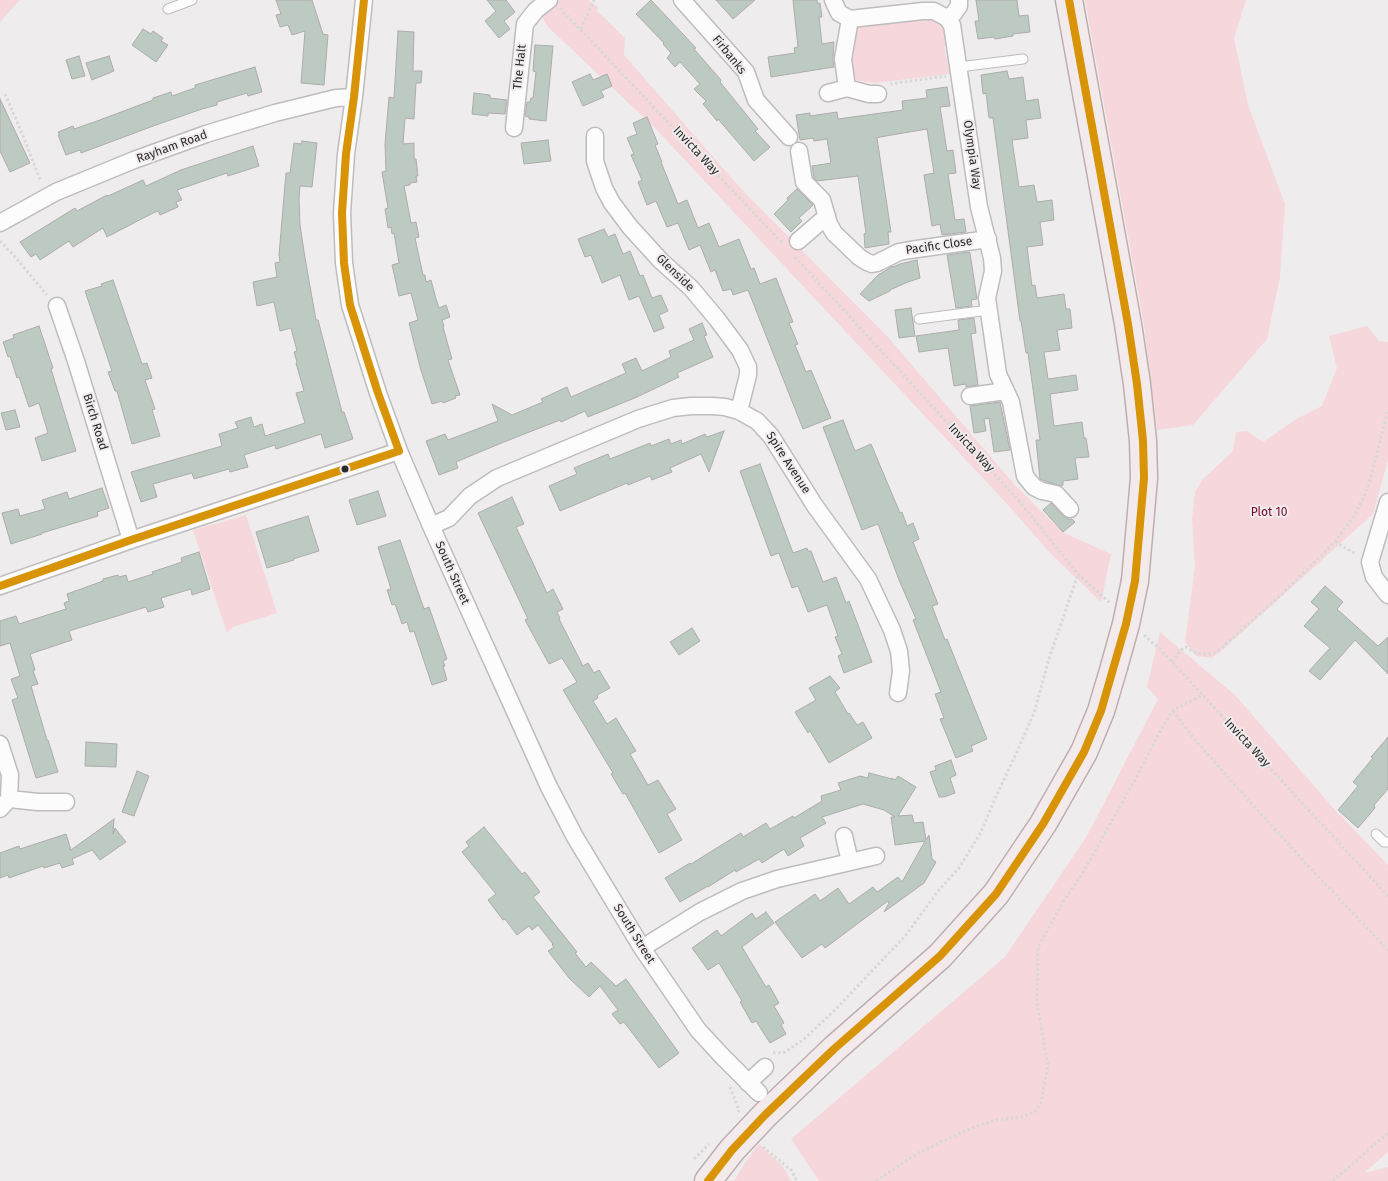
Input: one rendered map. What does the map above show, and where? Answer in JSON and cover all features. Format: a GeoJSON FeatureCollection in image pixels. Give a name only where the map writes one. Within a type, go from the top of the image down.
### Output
{"type":"FeatureCollection","features":[{"type":"Feature","properties":{"kind":"main road"},"geometry":{"type":"LineString","coordinates":[[708,1181],[732,1150],[765,1115],[834,1049],[940,956],[996,894],[1043,824],[1084,752],[1101,711],[1126,624],[1134,581],[1144,478],[1143,441],[1128,324],[1069,0]]}},
{"type":"Feature","properties":{"kind":"street","name":"South Street"},"geometry":{"type":"LineString","coordinates":[[364,0],[346,154],[342,213],[344,263],[352,312],[398,451],[549,787],[586,857],[642,948],[698,1030],[749,1083]]}},
{"type":"Feature","properties":{"kind":"street","name":"Firbanks"},"geometry":{"type":"LineString","coordinates":[[682,0],[746,72],[756,100],[789,137]]}},
{"type":"Feature","properties":{"kind":"street"},"geometry":{"type":"LineString","coordinates":[[833,0],[839,13],[850,19],[923,11],[934,11],[947,18],[959,6],[959,0]]}},
{"type":"Feature","properties":{"kind":"street","name":"The Halt"},"geometry":{"type":"LineString","coordinates":[[514,128],[525,24],[542,3]]}},
{"type":"Feature","properties":{"kind":"street","name":"Olympia Way"},"geometry":{"type":"LineString","coordinates":[[947,18],[954,30],[979,207],[993,266],[987,298],[998,374],[1011,402],[1026,476],[1034,487],[1056,494],[1070,509]]}},
{"type":"Feature","properties":{"kind":"street"},"geometry":{"type":"LineString","coordinates":[[847,88],[843,59],[850,19]]}},
{"type":"Feature","properties":{"kind":"street"},"geometry":{"type":"LineString","coordinates":[[828,92],[847,88],[869,94],[878,94]]}},
{"type":"Feature","properties":{"kind":"street","name":"Rayham Road"},"geometry":{"type":"LineString","coordinates":[[0,223],[56,192],[134,160],[206,134],[318,102],[354,97]]}},
{"type":"Feature","properties":{"kind":"street","name":"Glenside"},"geometry":{"type":"LineString","coordinates":[[596,136],[595,161],[604,188],[612,203],[630,227],[696,294],[740,350],[748,367],[748,375],[739,411]]}},
{"type":"Feature","properties":{"kind":"street","name":"Pacific Close"},"geometry":{"type":"LineString","coordinates":[[799,151],[804,182],[822,200],[834,233],[859,257],[872,264],[900,252],[988,239]]}},
{"type":"Feature","properties":{"kind":"street"},"geometry":{"type":"LineString","coordinates":[[790,245],[827,216]]}},
{"type":"Feature","properties":{"kind":"street","name":"Birch Road"},"geometry":{"type":"LineString","coordinates":[[56,306],[76,360],[131,540]]}},
{"type":"Feature","properties":{"kind":"street"},"geometry":{"type":"LineString","coordinates":[[970,396],[1006,390]]}},
{"type":"Feature","properties":{"kind":"street","name":"Spire Avenue"},"geometry":{"type":"LineString","coordinates":[[431,526],[449,518],[470,496],[498,478],[638,419],[673,408],[691,406],[725,407],[739,411],[757,421],[771,436],[815,506],[868,579],[892,630],[899,652],[902,671],[898,693]]}},
{"type":"Feature","properties":{"kind":"street"},"geometry":{"type":"LineString","coordinates":[[0,586],[398,451]]}},
{"type":"Feature","properties":{"kind":"street"},"geometry":{"type":"LineString","coordinates":[[1388,502],[1372,570],[1388,595]]}},
{"type":"Feature","properties":{"kind":"street"},"geometry":{"type":"LineString","coordinates":[[0,744],[10,775],[5,804],[66,802]]}},
{"type":"Feature","properties":{"kind":"street"},"geometry":{"type":"LineString","coordinates":[[844,836],[850,862]]}},
{"type":"Feature","properties":{"kind":"street"},"geometry":{"type":"LineString","coordinates":[[642,948],[693,916],[742,891],[777,879],[876,856]]}},
{"type":"Feature","properties":{"kind":"street"},"geometry":{"type":"LineString","coordinates":[[749,1083],[768,1060]]}},
{"type":"Feature","properties":{"kind":"lane"},"geometry":{"type":"LineString","coordinates":[[168,9],[192,0]]}},
{"type":"Feature","properties":{"kind":"lane"},"geometry":{"type":"LineString","coordinates":[[960,71],[1023,59]]}},
{"type":"Feature","properties":{"kind":"lane"},"geometry":{"type":"LineString","coordinates":[[919,319],[989,310]]}},
{"type":"Feature","properties":{"kind":"lane"},"geometry":{"type":"LineString","coordinates":[[1376,834],[1384,842],[1388,842]]}},
{"type":"Feature","properties":{"kind":"path"},"geometry":{"type":"LineString","coordinates":[[582,29],[594,0]]}},
{"type":"Feature","properties":{"kind":"path","name":"Invicta Way"},"geometry":{"type":"LineString","coordinates":[[542,3],[582,29],[790,245],[1019,501],[1078,574],[1113,606]]}},
{"type":"Feature","properties":{"kind":"path"},"geometry":{"type":"LineString","coordinates":[[878,94],[878,86],[960,71]]}},
{"type":"Feature","properties":{"kind":"path"},"geometry":{"type":"LineString","coordinates":[[5,94],[47,197]]}},
{"type":"Feature","properties":{"kind":"path"},"geometry":{"type":"LineString","coordinates":[[0,241],[56,306]]}},
{"type":"Feature","properties":{"kind":"path"},"geometry":{"type":"LineString","coordinates":[[1172,662],[1183,648],[1204,654],[1211,654],[1219,650],[1282,594],[1335,542],[1356,513],[1368,488],[1388,410]]}},
{"type":"Feature","properties":{"kind":"path"},"geometry":{"type":"LineString","coordinates":[[1335,542],[1372,570]]}},
{"type":"Feature","properties":{"kind":"path"},"geometry":{"type":"LineString","coordinates":[[768,1060],[803,1040],[835,1010],[906,935],[938,891],[959,868],[981,832],[996,794],[1034,713],[1048,662],[1078,574]]}},
{"type":"Feature","properties":{"kind":"path","name":"Invicta Way"},"geometry":{"type":"LineString","coordinates":[[1141,632],[1172,662],[1388,896]]}},
{"type":"Feature","properties":{"kind":"path"},"geometry":{"type":"LineString","coordinates":[[876,1181],[918,1153],[956,1135],[997,1120],[1022,1117],[1036,1111],[1041,1103],[1048,1065],[1037,1003],[1038,947],[1063,902],[1084,871],[1173,710],[1203,696]]}},
{"type":"Feature","properties":{"kind":"path"},"geometry":{"type":"LineString","coordinates":[[1173,710],[1192,736],[1246,799],[1388,950]]}},
{"type":"Feature","properties":{"kind":"path"},"geometry":{"type":"LineString","coordinates":[[735,1116],[739,1110],[729,1085],[749,1083]]}},
{"type":"Feature","properties":{"kind":"path"},"geometry":{"type":"LineString","coordinates":[[1333,1181],[1333,1179],[1388,1133]]}},
{"type":"Feature","properties":{"kind":"path"},"geometry":{"type":"LineString","coordinates":[[759,1144],[791,1170],[797,1181]]}},
{"type":"Feature","properties":{"kind":"green space"},"geometry":{"type":"Polygon","coordinates":[[[0,0],[20,0],[0,22],[0,0]]]}},
{"type":"Feature","properties":{"kind":"green space"},"geometry":{"type":"Polygon","coordinates":[[[560,0],[588,0],[598,7],[597,11],[625,38],[624,55],[742,190],[887,336],[1014,484],[1062,532],[1111,554],[1101,602],[1051,554],[1009,506],[654,127],[548,27],[541,15],[560,0]]]}},
{"type":"Feature","properties":{"kind":"green space"},"geometry":{"type":"Polygon","coordinates":[[[1085,0],[1246,0],[1234,38],[1248,105],[1285,204],[1280,277],[1267,339],[1193,425],[1157,430],[1144,324],[1085,0]]]}},
{"type":"Feature","properties":{"kind":"green space"},"geometry":{"type":"Polygon","coordinates":[[[927,17],[939,21],[946,31],[949,45],[944,46],[950,74],[874,83],[856,80],[851,57],[853,30],[859,27],[927,17]]]}},
{"type":"Feature","properties":{"kind":"green space","name":"Plot 10"},"geometry":{"type":"Polygon","coordinates":[[[1367,326],[1379,341],[1388,342],[1388,460],[1373,514],[1220,652],[1211,658],[1196,656],[1185,642],[1195,566],[1192,519],[1195,492],[1203,479],[1233,451],[1236,432],[1247,431],[1263,442],[1298,418],[1322,406],[1337,368],[1329,336],[1367,326]]]}},
{"type":"Feature","properties":{"kind":"green space"},"geometry":{"type":"Polygon","coordinates":[[[246,515],[277,613],[233,627],[227,633],[193,530],[246,515]]]}},
{"type":"Feature","properties":{"kind":"green space"},"geometry":{"type":"Polygon","coordinates":[[[1160,632],[1235,695],[1335,810],[1388,865],[1388,1152],[1364,1173],[1388,1167],[1388,1181],[819,1181],[791,1139],[1005,957],[1087,836],[1158,699],[1147,687],[1160,632]]]}},
{"type":"Feature","properties":{"kind":"green space"},"geometry":{"type":"Polygon","coordinates":[[[759,1144],[784,1168],[791,1181],[734,1181],[759,1144]]]}},
{"type":"Feature","properties":{"kind":"building"},"geometry":{"type":"Polygon","coordinates":[[[276,0],[312,0],[323,34],[328,35],[324,85],[301,83],[305,31],[292,35],[288,25],[280,27],[276,15],[281,14],[276,0]]]}},
{"type":"Feature","properties":{"kind":"building"},"geometry":{"type":"Polygon","coordinates":[[[487,0],[506,0],[515,12],[504,21],[510,29],[499,38],[485,21],[496,11],[487,0]]]}},
{"type":"Feature","properties":{"kind":"building"},"geometry":{"type":"Polygon","coordinates":[[[651,0],[696,48],[694,49],[721,80],[720,82],[758,129],[755,131],[770,147],[754,161],[703,104],[706,101],[694,89],[700,84],[680,62],[675,67],[667,58],[671,53],[664,43],[636,14],[651,0]]]}},
{"type":"Feature","properties":{"kind":"building"},"geometry":{"type":"Polygon","coordinates":[[[716,0],[755,0],[733,19],[716,0]]]}},
{"type":"Feature","properties":{"kind":"building"},"geometry":{"type":"Polygon","coordinates":[[[793,0],[817,0],[818,4],[820,3],[822,17],[819,17],[822,44],[834,42],[834,67],[771,77],[768,57],[795,53],[794,48],[798,47],[793,0]]]}},
{"type":"Feature","properties":{"kind":"building"},"geometry":{"type":"Polygon","coordinates":[[[976,0],[1017,0],[1019,16],[1028,15],[1030,32],[995,39],[994,37],[978,39],[975,21],[979,21],[976,0]]]}},
{"type":"Feature","properties":{"kind":"building"},"geometry":{"type":"Polygon","coordinates":[[[143,29],[151,34],[153,31],[163,38],[161,41],[168,45],[156,62],[132,45],[143,29]]]}},
{"type":"Feature","properties":{"kind":"building"},"geometry":{"type":"Polygon","coordinates":[[[398,31],[414,32],[413,71],[422,71],[421,83],[416,83],[414,119],[405,118],[403,144],[414,143],[414,159],[416,159],[418,176],[416,176],[417,182],[404,186],[411,223],[416,222],[419,237],[415,238],[423,275],[425,275],[426,282],[431,280],[439,308],[446,305],[450,317],[442,320],[452,359],[448,360],[460,395],[443,403],[442,401],[432,404],[420,367],[409,323],[418,320],[411,293],[399,296],[392,265],[399,263],[394,233],[392,234],[391,227],[388,228],[385,209],[388,208],[382,172],[386,171],[385,144],[389,97],[394,98],[398,31]]]}},
{"type":"Feature","properties":{"kind":"building"},"geometry":{"type":"Polygon","coordinates":[[[535,45],[553,46],[546,121],[529,119],[529,117],[525,116],[527,102],[530,102],[531,98],[533,98],[536,72],[533,71],[535,45]]]}},
{"type":"Feature","properties":{"kind":"building"},"geometry":{"type":"Polygon","coordinates":[[[79,56],[85,76],[72,79],[66,60],[79,56]]]}},
{"type":"Feature","properties":{"kind":"building"},"geometry":{"type":"Polygon","coordinates":[[[109,56],[114,71],[92,80],[86,63],[109,56]]]}},
{"type":"Feature","properties":{"kind":"building"},"geometry":{"type":"Polygon","coordinates":[[[255,67],[262,92],[248,96],[247,93],[217,102],[217,105],[81,153],[80,150],[66,155],[58,132],[73,126],[74,129],[97,121],[171,92],[172,96],[195,88],[195,85],[255,67]]]}},
{"type":"Feature","properties":{"kind":"building"},"geometry":{"type":"Polygon","coordinates":[[[1007,71],[1009,79],[1023,77],[1026,101],[1038,99],[1041,118],[1026,120],[1028,138],[1012,140],[1019,187],[1034,185],[1037,202],[1052,200],[1054,220],[1040,222],[1043,245],[1027,247],[1032,286],[1035,285],[1037,298],[1064,294],[1066,309],[1070,309],[1072,328],[1057,330],[1060,350],[1044,352],[1048,379],[1076,375],[1078,390],[1050,394],[1054,426],[1082,422],[1089,457],[1075,458],[1078,479],[1063,481],[1061,486],[1040,479],[1036,440],[1040,440],[1028,353],[1026,353],[1020,321],[993,118],[989,118],[986,93],[983,94],[981,75],[1007,71]]]}},
{"type":"Feature","properties":{"kind":"building"},"geometry":{"type":"Polygon","coordinates":[[[590,74],[593,80],[607,74],[612,86],[601,91],[604,97],[583,106],[572,82],[590,74]]]}},
{"type":"Feature","properties":{"kind":"building"},"geometry":{"type":"Polygon","coordinates":[[[947,87],[950,106],[940,107],[947,151],[953,150],[956,173],[948,174],[955,220],[964,219],[966,232],[942,235],[940,224],[932,226],[924,175],[934,173],[927,129],[877,138],[891,232],[888,232],[889,244],[865,248],[864,234],[866,233],[858,176],[817,181],[814,178],[812,166],[831,163],[827,139],[814,141],[813,138],[800,140],[796,115],[810,113],[810,116],[837,112],[838,119],[903,110],[902,101],[927,98],[926,90],[947,87]]]}},
{"type":"Feature","properties":{"kind":"building"},"geometry":{"type":"Polygon","coordinates":[[[474,93],[490,95],[490,98],[507,100],[505,114],[488,113],[488,116],[472,114],[474,93]]]}},
{"type":"Feature","properties":{"kind":"building"},"geometry":{"type":"Polygon","coordinates":[[[0,99],[30,163],[10,172],[0,151],[0,99]]]}},
{"type":"Feature","properties":{"kind":"building"},"geometry":{"type":"Polygon","coordinates":[[[647,117],[658,144],[655,145],[661,162],[678,204],[687,200],[698,228],[709,223],[719,247],[739,239],[751,269],[754,268],[760,284],[776,278],[793,322],[789,323],[798,344],[795,345],[806,372],[811,370],[831,418],[803,429],[748,290],[733,295],[731,289],[723,291],[715,270],[711,272],[700,245],[689,250],[678,223],[667,227],[656,201],[647,205],[638,182],[642,180],[631,155],[634,154],[627,138],[637,134],[633,123],[647,117]]]}},
{"type":"Feature","properties":{"kind":"building"},"geometry":{"type":"Polygon","coordinates":[[[548,140],[551,161],[524,164],[521,143],[548,140]]]}},
{"type":"Feature","properties":{"kind":"building"},"geometry":{"type":"Polygon","coordinates":[[[302,141],[317,143],[312,187],[300,186],[300,225],[305,258],[316,320],[318,320],[342,412],[344,412],[353,439],[325,448],[321,434],[276,449],[275,445],[244,455],[248,467],[230,472],[229,469],[194,479],[192,473],[153,484],[157,497],[141,502],[131,472],[222,446],[219,434],[238,428],[235,422],[251,417],[254,427],[262,424],[265,436],[305,423],[296,393],[304,391],[296,363],[294,352],[297,351],[291,328],[280,331],[274,302],[257,306],[253,282],[277,277],[275,263],[280,262],[286,173],[290,173],[294,143],[301,144],[302,141]]]}},
{"type":"Feature","properties":{"kind":"building"},"geometry":{"type":"Polygon","coordinates":[[[253,146],[259,166],[228,176],[227,173],[177,190],[182,200],[176,202],[178,207],[160,215],[158,211],[107,237],[103,228],[73,247],[69,241],[40,260],[36,254],[31,257],[20,242],[75,208],[77,211],[107,195],[143,180],[146,186],[181,170],[253,146]]]}},
{"type":"Feature","properties":{"kind":"building"},"geometry":{"type":"Polygon","coordinates":[[[797,189],[813,205],[799,218],[802,221],[791,232],[774,214],[797,189]]]}},
{"type":"Feature","properties":{"kind":"building"},"geometry":{"type":"Polygon","coordinates":[[[604,229],[608,237],[615,234],[623,254],[630,251],[640,276],[643,275],[652,298],[661,295],[668,311],[659,315],[664,328],[654,332],[639,296],[629,300],[620,275],[602,283],[591,255],[585,257],[578,239],[604,229]]]}},
{"type":"Feature","properties":{"kind":"building"},"geometry":{"type":"Polygon","coordinates":[[[969,252],[977,299],[971,300],[972,306],[956,308],[947,255],[969,252]]]}},
{"type":"Feature","properties":{"kind":"building"},"geometry":{"type":"Polygon","coordinates":[[[917,260],[920,278],[892,288],[890,291],[869,301],[860,294],[878,275],[893,266],[917,260]]]}},
{"type":"Feature","properties":{"kind":"building"},"geometry":{"type":"Polygon","coordinates":[[[113,280],[142,364],[147,363],[152,378],[145,380],[155,409],[152,410],[160,436],[132,444],[117,391],[115,391],[108,372],[112,371],[85,291],[102,286],[101,284],[113,280]]]}},
{"type":"Feature","properties":{"kind":"building"},"geometry":{"type":"Polygon","coordinates":[[[911,308],[915,336],[899,338],[895,310],[911,308]]]}},
{"type":"Feature","properties":{"kind":"building"},"geometry":{"type":"Polygon","coordinates":[[[974,318],[976,333],[971,334],[978,385],[954,386],[948,348],[919,352],[916,336],[959,330],[958,320],[974,318]]]}},
{"type":"Feature","properties":{"kind":"building"},"geometry":{"type":"Polygon","coordinates":[[[702,323],[707,335],[704,336],[713,357],[677,373],[679,377],[588,417],[585,411],[561,422],[560,420],[504,442],[456,462],[458,468],[439,475],[426,441],[445,434],[448,440],[498,421],[492,404],[512,415],[543,402],[541,399],[567,387],[571,397],[626,373],[622,364],[636,358],[642,371],[671,357],[669,351],[694,340],[689,329],[702,323]]]}},
{"type":"Feature","properties":{"kind":"building"},"geometry":{"type":"Polygon","coordinates":[[[39,326],[53,368],[51,369],[76,451],[42,461],[35,438],[48,433],[39,403],[29,407],[19,377],[17,378],[3,342],[14,338],[13,335],[39,326]]]}},
{"type":"Feature","properties":{"kind":"building"},"geometry":{"type":"Polygon","coordinates":[[[1000,402],[1010,450],[994,452],[989,418],[984,419],[986,431],[974,433],[970,406],[1000,402]]]}},
{"type":"Feature","properties":{"kind":"building"},"geometry":{"type":"Polygon","coordinates":[[[15,410],[20,427],[6,430],[1,413],[15,410]]]}},
{"type":"Feature","properties":{"kind":"building"},"geometry":{"type":"Polygon","coordinates":[[[843,420],[855,451],[871,444],[900,513],[902,512],[907,526],[913,523],[919,539],[913,542],[938,604],[932,606],[987,739],[971,746],[973,751],[956,758],[940,719],[944,718],[935,694],[941,692],[913,620],[916,619],[878,524],[862,530],[823,427],[843,420]]]}},
{"type":"Feature","properties":{"kind":"building"},"geometry":{"type":"Polygon","coordinates":[[[724,431],[709,472],[701,454],[670,468],[672,472],[652,480],[650,476],[628,485],[627,483],[560,511],[549,486],[577,474],[574,468],[608,454],[610,459],[650,443],[651,446],[669,439],[671,444],[681,440],[682,444],[705,434],[707,437],[724,431]]]}},
{"type":"Feature","properties":{"kind":"building"},"geometry":{"type":"Polygon","coordinates":[[[760,464],[793,553],[807,548],[808,551],[811,551],[823,582],[836,577],[846,603],[849,601],[872,662],[844,673],[838,656],[842,654],[835,637],[838,636],[827,605],[808,612],[798,586],[792,588],[779,553],[771,556],[740,471],[760,464]]]}},
{"type":"Feature","properties":{"kind":"building"},"geometry":{"type":"Polygon","coordinates":[[[102,488],[109,508],[97,512],[98,516],[11,544],[2,513],[18,509],[20,516],[45,509],[42,500],[67,492],[69,499],[102,488]]]}},
{"type":"Feature","properties":{"kind":"building"},"geometry":{"type":"Polygon","coordinates":[[[378,491],[386,516],[357,525],[349,500],[378,491]]]}},
{"type":"Feature","properties":{"kind":"building"},"geometry":{"type":"Polygon","coordinates":[[[512,497],[524,524],[516,527],[547,593],[553,589],[563,609],[557,612],[559,619],[583,666],[588,663],[594,673],[599,670],[610,688],[597,695],[598,698],[593,701],[607,724],[616,718],[636,751],[630,754],[648,785],[658,780],[676,809],[667,814],[682,840],[659,853],[563,690],[577,682],[562,658],[549,664],[525,620],[528,619],[478,513],[512,497]]]}},
{"type":"Feature","properties":{"kind":"building"},"geometry":{"type":"Polygon","coordinates":[[[1051,503],[1063,516],[1075,522],[1063,532],[1043,510],[1051,503]]]}},
{"type":"Feature","properties":{"kind":"building"},"geometry":{"type":"Polygon","coordinates":[[[308,516],[319,551],[267,568],[256,532],[308,516]]]}},
{"type":"Feature","properties":{"kind":"building"},"geometry":{"type":"Polygon","coordinates":[[[400,540],[424,609],[429,607],[447,659],[443,661],[445,666],[443,666],[447,680],[432,685],[414,631],[410,632],[407,622],[402,624],[395,604],[392,605],[387,590],[391,589],[378,547],[400,540]]]}},
{"type":"Feature","properties":{"kind":"building"},"geometry":{"type":"Polygon","coordinates":[[[199,552],[210,589],[192,595],[191,589],[161,598],[164,607],[148,612],[146,607],[69,631],[72,640],[30,654],[38,684],[31,686],[58,772],[36,778],[12,700],[18,698],[11,679],[20,676],[10,643],[0,646],[0,621],[16,616],[19,624],[66,609],[64,603],[69,601],[67,594],[118,575],[119,577],[126,575],[128,582],[182,562],[181,558],[199,552]]]}},
{"type":"Feature","properties":{"kind":"building"},"geometry":{"type":"Polygon","coordinates":[[[1325,586],[1343,602],[1337,609],[1378,646],[1388,637],[1388,674],[1355,640],[1320,680],[1309,671],[1330,648],[1304,626],[1319,609],[1311,602],[1325,586]]]}},
{"type":"Feature","properties":{"kind":"building"},"geometry":{"type":"Polygon","coordinates":[[[692,628],[700,641],[679,655],[670,642],[692,628]]]}},
{"type":"Feature","properties":{"kind":"building"},"geometry":{"type":"Polygon","coordinates":[[[830,676],[840,688],[835,692],[848,714],[857,725],[863,722],[872,738],[829,763],[810,731],[808,733],[795,712],[816,700],[809,688],[830,676]]]}},
{"type":"Feature","properties":{"kind":"building"},"geometry":{"type":"Polygon","coordinates":[[[1388,737],[1388,789],[1358,828],[1338,810],[1358,786],[1353,782],[1388,737]]]}},
{"type":"Feature","properties":{"kind":"building"},"geometry":{"type":"Polygon","coordinates":[[[86,742],[117,744],[116,767],[85,766],[86,742]]]}},
{"type":"Feature","properties":{"kind":"building"},"geometry":{"type":"Polygon","coordinates":[[[951,760],[956,775],[950,778],[955,793],[939,797],[930,772],[936,770],[935,766],[951,760]]]}},
{"type":"Feature","properties":{"kind":"building"},"geometry":{"type":"Polygon","coordinates":[[[137,771],[149,776],[134,816],[122,812],[137,771]]]}},
{"type":"Feature","properties":{"kind":"building"},"geometry":{"type":"Polygon","coordinates":[[[869,773],[895,780],[898,776],[916,787],[898,816],[912,815],[914,823],[923,822],[926,840],[929,835],[932,859],[936,862],[924,883],[884,912],[889,903],[888,901],[825,948],[822,944],[802,958],[775,922],[815,894],[820,901],[838,888],[849,904],[873,887],[877,892],[898,877],[902,882],[925,841],[895,845],[891,817],[895,817],[884,810],[863,804],[822,817],[826,823],[800,838],[804,846],[788,856],[784,849],[762,863],[759,859],[736,872],[735,870],[680,902],[665,878],[741,833],[743,837],[766,823],[770,829],[793,816],[794,818],[822,801],[821,796],[841,790],[838,783],[860,776],[868,778],[869,773]]]}},
{"type":"Feature","properties":{"kind":"building"},"geometry":{"type":"Polygon","coordinates":[[[114,819],[113,834],[115,828],[126,842],[100,860],[92,850],[72,859],[74,864],[62,868],[60,863],[44,868],[43,866],[9,878],[8,875],[0,878],[0,853],[19,846],[20,849],[66,834],[71,850],[114,819]]]}},
{"type":"Feature","properties":{"kind":"building"},"geometry":{"type":"Polygon","coordinates":[[[484,827],[522,874],[525,872],[540,892],[533,897],[577,952],[575,953],[586,967],[591,962],[616,986],[626,979],[679,1053],[659,1068],[624,1022],[620,1024],[612,1014],[618,1010],[600,986],[589,997],[569,978],[548,951],[554,947],[553,944],[538,925],[532,930],[529,926],[517,935],[505,919],[503,920],[488,900],[496,894],[462,852],[469,846],[466,842],[484,827]]]}},
{"type":"Feature","properties":{"kind":"building"},"geometry":{"type":"Polygon","coordinates":[[[766,912],[774,923],[742,947],[766,987],[769,985],[779,1003],[774,1006],[784,1023],[781,1025],[786,1034],[770,1043],[756,1021],[752,1023],[740,1002],[742,1001],[719,963],[708,970],[692,948],[717,930],[721,936],[752,913],[756,919],[766,912]]]}},
{"type":"Feature","properties":{"kind":"transit line"},"geometry":{"type":"LineString","coordinates":[[0,586],[131,540],[399,451],[350,305],[344,263],[342,213],[346,154],[364,0]]}},
{"type":"Feature","properties":{"kind":"transit line"},"geometry":{"type":"LineString","coordinates":[[708,1181],[732,1150],[765,1115],[834,1049],[940,956],[996,894],[1043,824],[1084,752],[1101,711],[1126,624],[1135,581],[1144,478],[1143,441],[1128,324],[1069,0]]}}]}
